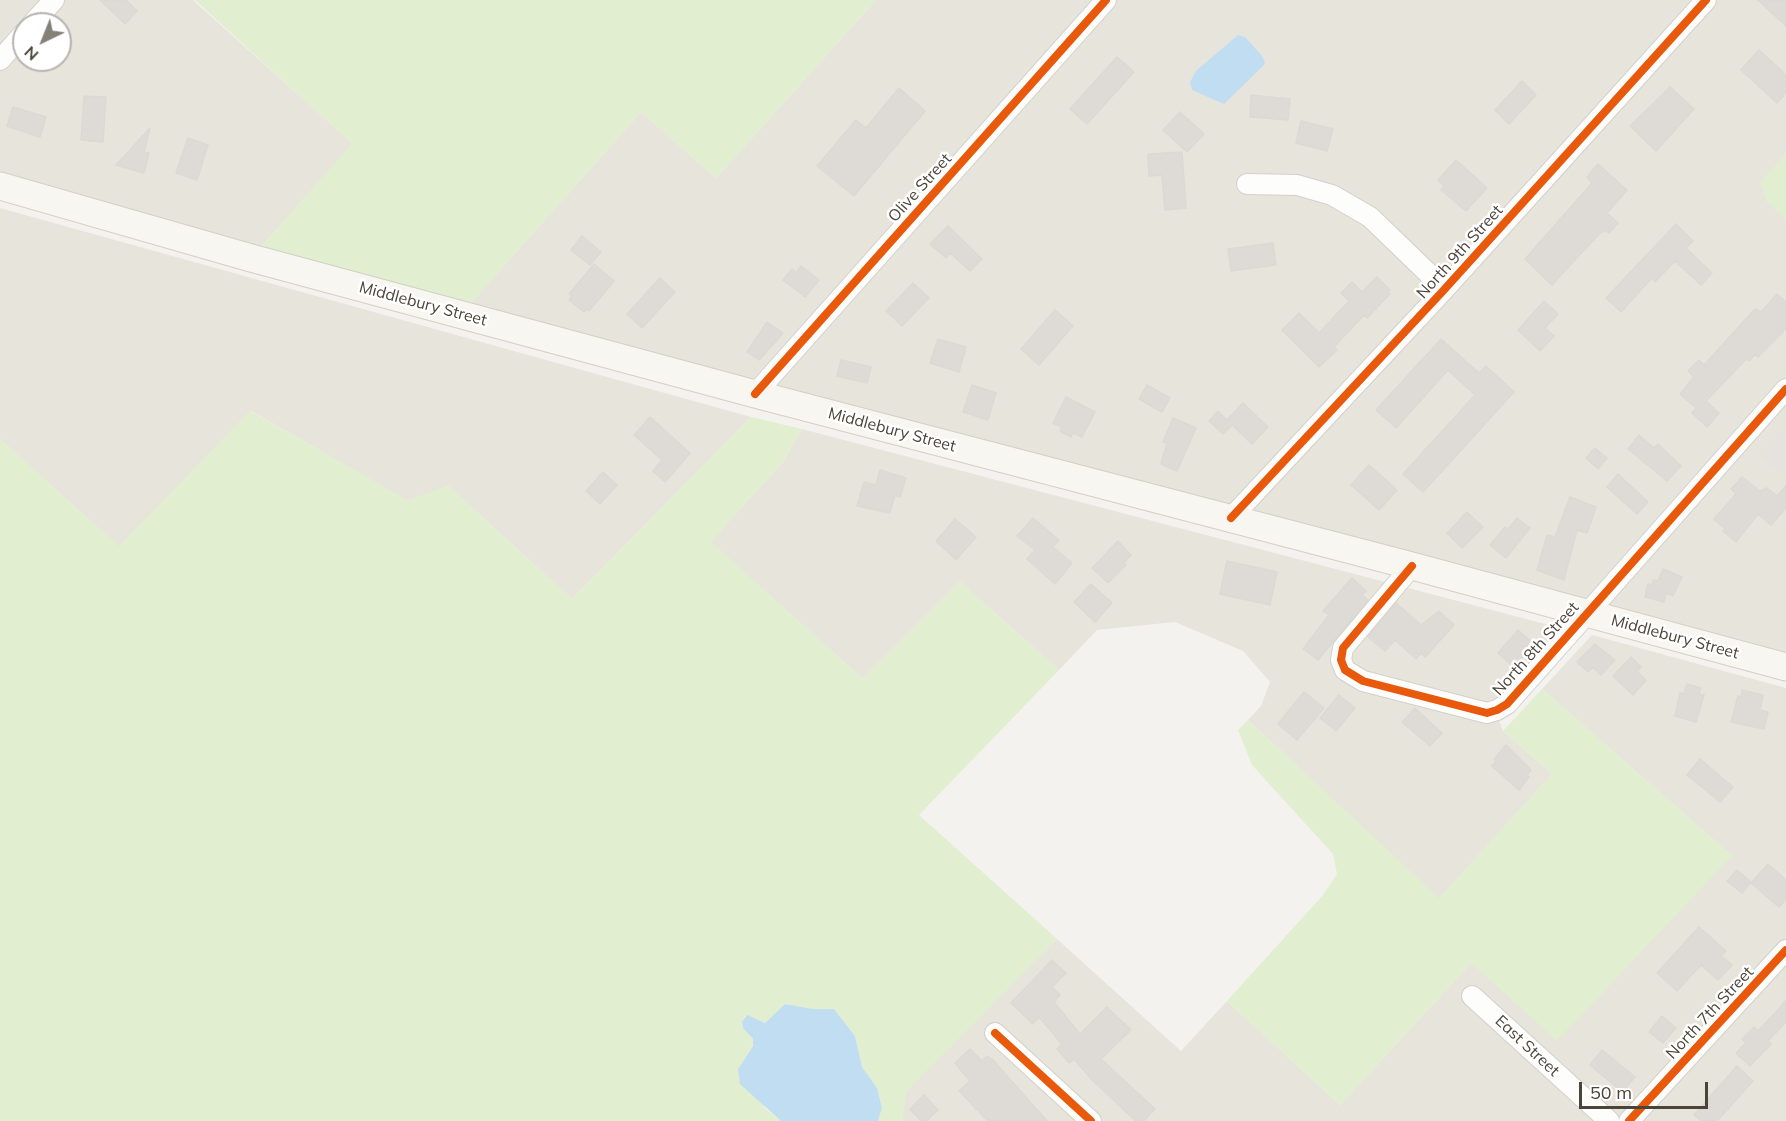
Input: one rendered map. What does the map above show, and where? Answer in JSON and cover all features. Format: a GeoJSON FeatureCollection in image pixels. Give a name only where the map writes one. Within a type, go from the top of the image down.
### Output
{"type":"FeatureCollection","features":[{"type":"Feature","properties":{"kind":"main road","name":"Middlebury Street"},"geometry":{"type":"LineString","coordinates":[[0,186],[251,258],[755,394],[1231,518],[1786,667]]}},
{"type":"Feature","properties":{"kind":"street"},"geometry":{"type":"LineString","coordinates":[[43,12],[54,0]]}},
{"type":"Feature","properties":{"kind":"street","name":"Olive Street"},"geometry":{"type":"LineString","coordinates":[[755,394],[1106,0]]}},
{"type":"Feature","properties":{"kind":"street","name":"North 9th Street"},"geometry":{"type":"LineString","coordinates":[[1231,518],[1442,292],[1706,0]]}},
{"type":"Feature","properties":{"kind":"street"},"geometry":{"type":"LineString","coordinates":[[0,60],[12,46]]}},
{"type":"Feature","properties":{"kind":"street"},"geometry":{"type":"LineString","coordinates":[[1247,184],[1297,185],[1332,195],[1370,217],[1428,273],[1442,292]]}},
{"type":"Feature","properties":{"kind":"street","name":"North 8th Street"},"geometry":{"type":"LineString","coordinates":[[1412,566],[1343,648],[1341,660],[1346,670],[1363,681],[1486,713],[1497,710],[1507,704],[1786,389]]}},
{"type":"Feature","properties":{"kind":"street","name":"North 7th Street"},"geometry":{"type":"LineString","coordinates":[[1629,1121],[1786,950]]}},
{"type":"Feature","properties":{"kind":"street","name":"East Street"},"geometry":{"type":"LineString","coordinates":[[1472,996],[1609,1121]]}},
{"type":"Feature","properties":{"kind":"street"},"geometry":{"type":"LineString","coordinates":[[995,1033],[1091,1121]]}},
{"type":"Feature","properties":{"kind":"shaded area"},"geometry":{"type":"Polygon","coordinates":[[[0,0],[193,0],[353,144],[251,258],[0,186],[0,0]]]}},
{"type":"Feature","properties":{"kind":"shaded area"},"geometry":{"type":"Polygon","coordinates":[[[876,0],[1786,0],[1786,667],[460,315],[641,112],[716,178],[876,0]]]}},
{"type":"Feature","properties":{"kind":"shaded area"},"geometry":{"type":"Polygon","coordinates":[[[0,208],[751,417],[572,599],[448,486],[408,501],[251,411],[119,547],[0,439],[0,208]]]}},
{"type":"Feature","properties":{"kind":"shaded area"},"geometry":{"type":"Polygon","coordinates":[[[1786,426],[1786,478],[1760,454],[1786,426]]]}},
{"type":"Feature","properties":{"kind":"shaded area"},"geometry":{"type":"Polygon","coordinates":[[[802,429],[1553,626],[1553,637],[1494,705],[1503,731],[1552,774],[1439,899],[1248,720],[1261,706],[1270,682],[1243,651],[1175,622],[1097,630],[1059,670],[960,582],[863,679],[710,542],[782,463],[802,429]]]}},
{"type":"Feature","properties":{"kind":"shaded area"},"geometry":{"type":"Polygon","coordinates":[[[1592,635],[1786,688],[1786,1121],[902,1121],[906,1091],[1057,939],[1181,1051],[1227,1001],[1340,1105],[1471,963],[1732,856],[1542,689],[1592,635]]]}},
{"type":"Feature","properties":{"kind":"green space"},"geometry":{"type":"Polygon","coordinates":[[[195,0],[876,0],[716,178],[641,112],[460,315],[251,258],[352,144],[195,0]]]}},
{"type":"Feature","properties":{"kind":"green space"},"geometry":{"type":"Polygon","coordinates":[[[1786,154],[1786,219],[1766,201],[1760,182],[1786,154]]]}},
{"type":"Feature","properties":{"kind":"green space"},"geometry":{"type":"Polygon","coordinates":[[[250,411],[408,500],[448,486],[572,599],[751,417],[802,429],[782,463],[711,542],[863,679],[960,582],[1059,670],[919,815],[1057,939],[907,1091],[902,1121],[878,1121],[882,1108],[877,1088],[862,1067],[855,1036],[834,1009],[813,1009],[785,1004],[765,1023],[746,1016],[742,1022],[743,1028],[753,1039],[753,1045],[738,1069],[766,1109],[781,1121],[0,1121],[0,439],[119,546],[250,411]]]}},
{"type":"Feature","properties":{"kind":"green space"},"geometry":{"type":"Polygon","coordinates":[[[1542,689],[1732,856],[1557,1041],[1471,963],[1340,1105],[1227,1001],[1323,895],[1337,874],[1333,854],[1252,765],[1238,730],[1248,720],[1439,898],[1552,774],[1503,731],[1542,689]]]}},
{"type":"Feature","properties":{"kind":"water"},"geometry":{"type":"Polygon","coordinates":[[[1238,35],[1245,37],[1262,56],[1265,63],[1262,67],[1224,104],[1192,90],[1190,82],[1196,71],[1238,35]]]}},
{"type":"Feature","properties":{"kind":"water"},"geometry":{"type":"Polygon","coordinates":[[[785,1004],[813,1009],[834,1009],[855,1036],[862,1067],[877,1088],[882,1108],[878,1121],[781,1121],[740,1084],[738,1069],[753,1046],[753,1039],[743,1028],[742,1022],[747,1015],[765,1023],[785,1004]]]}},
{"type":"Feature","properties":{"kind":"building"},"geometry":{"type":"Polygon","coordinates":[[[100,0],[126,0],[137,11],[125,24],[100,0]]]}},
{"type":"Feature","properties":{"kind":"building"},"geometry":{"type":"Polygon","coordinates":[[[1758,0],[1786,0],[1786,26],[1758,0]]]}},
{"type":"Feature","properties":{"kind":"building"},"geometry":{"type":"Polygon","coordinates":[[[1759,50],[1786,75],[1786,93],[1777,103],[1741,70],[1759,50]]]}},
{"type":"Feature","properties":{"kind":"building"},"geometry":{"type":"Polygon","coordinates":[[[1117,57],[1134,72],[1087,124],[1070,109],[1117,57]]]}},
{"type":"Feature","properties":{"kind":"building"},"geometry":{"type":"Polygon","coordinates":[[[1522,81],[1536,95],[1509,124],[1495,110],[1522,81]]]}},
{"type":"Feature","properties":{"kind":"building"},"geometry":{"type":"Polygon","coordinates":[[[1670,87],[1694,109],[1656,151],[1630,126],[1670,87]]]}},
{"type":"Feature","properties":{"kind":"building"},"geometry":{"type":"Polygon","coordinates":[[[899,88],[925,111],[854,196],[817,166],[856,120],[866,128],[899,88]]]}},
{"type":"Feature","properties":{"kind":"building"},"geometry":{"type":"Polygon","coordinates":[[[1251,95],[1290,99],[1288,120],[1250,117],[1251,95]]]}},
{"type":"Feature","properties":{"kind":"building"},"geometry":{"type":"Polygon","coordinates":[[[84,96],[106,97],[103,142],[81,140],[84,96]]]}},
{"type":"Feature","properties":{"kind":"building"},"geometry":{"type":"Polygon","coordinates":[[[13,107],[46,117],[40,137],[7,126],[13,107]]]}},
{"type":"Feature","properties":{"kind":"building"},"geometry":{"type":"Polygon","coordinates":[[[1180,112],[1204,134],[1187,152],[1163,130],[1180,112]]]}},
{"type":"Feature","properties":{"kind":"building"},"geometry":{"type":"Polygon","coordinates":[[[1301,121],[1333,129],[1327,151],[1296,143],[1301,121]]]}},
{"type":"Feature","properties":{"kind":"building"},"geometry":{"type":"Polygon","coordinates":[[[150,128],[144,152],[149,153],[144,173],[116,165],[150,128]]]}},
{"type":"Feature","properties":{"kind":"building"},"geometry":{"type":"Polygon","coordinates":[[[188,138],[208,145],[197,180],[176,173],[188,138]]]}},
{"type":"Feature","properties":{"kind":"building"},"geometry":{"type":"Polygon","coordinates":[[[1182,152],[1186,208],[1165,210],[1162,175],[1149,176],[1148,154],[1182,152]]]}},
{"type":"Feature","properties":{"kind":"building"},"geometry":{"type":"Polygon","coordinates":[[[1456,160],[1487,188],[1466,211],[1441,190],[1444,186],[1438,180],[1456,160]]]}},
{"type":"Feature","properties":{"kind":"building"},"geometry":{"type":"Polygon","coordinates":[[[1598,164],[1627,190],[1607,213],[1618,223],[1609,233],[1605,230],[1599,234],[1552,285],[1525,259],[1592,183],[1587,177],[1598,164]]]}},
{"type":"Feature","properties":{"kind":"building"},"geometry":{"type":"Polygon","coordinates":[[[1676,224],[1693,241],[1686,248],[1712,273],[1701,285],[1675,261],[1655,282],[1652,278],[1621,312],[1606,298],[1676,224]]]}},
{"type":"Feature","properties":{"kind":"building"},"geometry":{"type":"Polygon","coordinates":[[[948,226],[982,259],[970,271],[950,253],[946,258],[930,244],[948,226]]]}},
{"type":"Feature","properties":{"kind":"building"},"geometry":{"type":"Polygon","coordinates":[[[582,236],[601,252],[590,265],[571,250],[582,236]]]}},
{"type":"Feature","properties":{"kind":"building"},"geometry":{"type":"Polygon","coordinates":[[[1273,243],[1276,265],[1231,271],[1228,249],[1273,243]]]}},
{"type":"Feature","properties":{"kind":"building"},"geometry":{"type":"Polygon","coordinates":[[[594,264],[614,281],[589,311],[587,309],[584,312],[569,300],[572,296],[569,294],[594,264]]]}},
{"type":"Feature","properties":{"kind":"building"},"geometry":{"type":"Polygon","coordinates":[[[801,266],[819,280],[805,297],[783,280],[792,269],[796,273],[801,266]]]}},
{"type":"Feature","properties":{"kind":"building"},"geometry":{"type":"Polygon","coordinates":[[[1377,277],[1390,290],[1388,292],[1390,294],[1367,318],[1364,315],[1334,347],[1337,350],[1319,367],[1282,330],[1299,313],[1319,333],[1349,301],[1341,293],[1352,282],[1362,292],[1377,277]]]}},
{"type":"Feature","properties":{"kind":"building"},"geometry":{"type":"Polygon","coordinates":[[[660,278],[675,292],[642,328],[627,314],[660,278]]]}},
{"type":"Feature","properties":{"kind":"building"},"geometry":{"type":"Polygon","coordinates":[[[913,283],[929,298],[902,326],[886,311],[913,283]]]}},
{"type":"Feature","properties":{"kind":"building"},"geometry":{"type":"Polygon","coordinates":[[[1777,294],[1786,302],[1786,329],[1758,357],[1755,354],[1749,361],[1746,359],[1706,401],[1719,413],[1707,427],[1692,413],[1696,408],[1680,394],[1694,377],[1688,371],[1699,360],[1704,365],[1755,309],[1761,312],[1777,294]]]}},
{"type":"Feature","properties":{"kind":"building"},"geometry":{"type":"Polygon","coordinates":[[[1544,301],[1558,314],[1545,328],[1554,336],[1540,351],[1518,330],[1544,301]]]}},
{"type":"Feature","properties":{"kind":"building"},"geometry":{"type":"Polygon","coordinates":[[[1055,310],[1073,326],[1039,365],[1021,349],[1055,310]]]}},
{"type":"Feature","properties":{"kind":"building"},"geometry":{"type":"Polygon","coordinates":[[[767,322],[783,333],[759,360],[747,352],[767,322]]]}},
{"type":"Feature","properties":{"kind":"building"},"geometry":{"type":"Polygon","coordinates":[[[938,339],[966,347],[959,372],[930,363],[938,339]]]}},
{"type":"Feature","properties":{"kind":"building"},"geometry":{"type":"Polygon","coordinates":[[[1441,339],[1479,373],[1486,366],[1514,392],[1423,492],[1403,474],[1475,395],[1448,370],[1396,428],[1376,410],[1441,339]]]}},
{"type":"Feature","properties":{"kind":"building"},"geometry":{"type":"Polygon","coordinates":[[[841,360],[871,367],[867,383],[837,376],[841,360]]]}},
{"type":"Feature","properties":{"kind":"building"},"geometry":{"type":"Polygon","coordinates":[[[972,385],[996,393],[988,420],[963,412],[972,385]]]}},
{"type":"Feature","properties":{"kind":"building"},"geometry":{"type":"Polygon","coordinates":[[[1147,385],[1170,398],[1162,412],[1139,399],[1147,385]]]}},
{"type":"Feature","properties":{"kind":"building"},"geometry":{"type":"Polygon","coordinates":[[[1066,397],[1095,412],[1082,437],[1073,433],[1071,437],[1060,431],[1062,427],[1053,423],[1066,397]]]}},
{"type":"Feature","properties":{"kind":"building"},"geometry":{"type":"Polygon","coordinates":[[[1243,403],[1268,427],[1252,444],[1232,425],[1223,434],[1209,421],[1218,411],[1227,420],[1243,403]]]}},
{"type":"Feature","properties":{"kind":"building"},"geometry":{"type":"Polygon","coordinates":[[[650,417],[690,453],[665,482],[653,471],[662,460],[634,435],[650,417]]]}},
{"type":"Feature","properties":{"kind":"building"},"geometry":{"type":"Polygon","coordinates":[[[1173,418],[1196,428],[1177,471],[1161,464],[1167,443],[1163,442],[1173,418]]]}},
{"type":"Feature","properties":{"kind":"building"},"geometry":{"type":"Polygon","coordinates":[[[1639,435],[1654,448],[1658,444],[1681,466],[1667,481],[1628,449],[1639,435]]]}},
{"type":"Feature","properties":{"kind":"building"},"geometry":{"type":"Polygon","coordinates":[[[1595,448],[1607,458],[1598,469],[1586,458],[1595,448]]]}},
{"type":"Feature","properties":{"kind":"building"},"geometry":{"type":"Polygon","coordinates":[[[1369,465],[1397,490],[1379,510],[1351,485],[1369,465]]]}},
{"type":"Feature","properties":{"kind":"building"},"geometry":{"type":"Polygon","coordinates":[[[880,470],[906,478],[900,497],[895,495],[890,513],[857,506],[864,482],[876,485],[880,470]]]}},
{"type":"Feature","properties":{"kind":"building"},"geometry":{"type":"Polygon","coordinates":[[[603,472],[617,485],[600,504],[586,491],[603,472]]]}},
{"type":"Feature","properties":{"kind":"building"},"geometry":{"type":"Polygon","coordinates":[[[1618,474],[1648,502],[1637,514],[1607,487],[1618,474]]]}},
{"type":"Feature","properties":{"kind":"building"},"geometry":{"type":"Polygon","coordinates":[[[1742,477],[1760,491],[1767,488],[1777,496],[1786,486],[1786,508],[1771,525],[1758,514],[1736,542],[1714,519],[1736,494],[1731,489],[1742,477]]]}},
{"type":"Feature","properties":{"kind":"building"},"geometry":{"type":"Polygon","coordinates":[[[1570,497],[1596,507],[1587,533],[1577,530],[1564,580],[1537,570],[1547,535],[1555,537],[1570,497]]]}},
{"type":"Feature","properties":{"kind":"building"},"geometry":{"type":"Polygon","coordinates":[[[1467,512],[1483,527],[1462,548],[1447,533],[1467,512]]]}},
{"type":"Feature","properties":{"kind":"building"},"geometry":{"type":"Polygon","coordinates":[[[1033,518],[1059,540],[1053,547],[1072,563],[1055,584],[1027,559],[1035,550],[1017,536],[1033,518]]]}},
{"type":"Feature","properties":{"kind":"building"},"geometry":{"type":"Polygon","coordinates":[[[1517,518],[1530,528],[1506,558],[1490,545],[1505,527],[1508,529],[1517,518]]]}},
{"type":"Feature","properties":{"kind":"building"},"geometry":{"type":"Polygon","coordinates":[[[955,519],[976,537],[956,560],[936,541],[955,519]]]}},
{"type":"Feature","properties":{"kind":"building"},"geometry":{"type":"Polygon","coordinates":[[[1118,541],[1131,555],[1124,563],[1126,565],[1108,583],[1092,568],[1118,541]]]}},
{"type":"Feature","properties":{"kind":"building"},"geometry":{"type":"Polygon","coordinates":[[[1227,561],[1277,572],[1270,605],[1220,594],[1227,561]]]}},
{"type":"Feature","properties":{"kind":"building"},"geometry":{"type":"Polygon","coordinates":[[[1663,569],[1682,577],[1673,596],[1666,593],[1664,602],[1645,597],[1648,584],[1652,585],[1653,580],[1658,581],[1663,569]]]}},
{"type":"Feature","properties":{"kind":"building"},"geometry":{"type":"Polygon","coordinates":[[[1352,578],[1366,591],[1362,595],[1368,600],[1318,660],[1303,649],[1329,615],[1323,611],[1352,578]]]}},
{"type":"Feature","properties":{"kind":"building"},"geometry":{"type":"Polygon","coordinates":[[[1091,584],[1112,603],[1095,622],[1074,602],[1091,584]]]}},
{"type":"Feature","properties":{"kind":"building"},"geometry":{"type":"Polygon","coordinates":[[[1396,603],[1421,625],[1439,611],[1454,625],[1425,657],[1421,653],[1416,659],[1395,640],[1385,651],[1368,637],[1396,603]]]}},
{"type":"Feature","properties":{"kind":"building"},"geometry":{"type":"Polygon","coordinates":[[[1518,630],[1534,644],[1514,667],[1498,653],[1518,630]]]}},
{"type":"Feature","properties":{"kind":"building"},"geometry":{"type":"Polygon","coordinates":[[[1595,644],[1615,660],[1601,675],[1593,667],[1588,672],[1577,662],[1595,644]]]}},
{"type":"Feature","properties":{"kind":"building"},"geometry":{"type":"Polygon","coordinates":[[[1631,657],[1641,667],[1637,672],[1646,680],[1633,695],[1613,676],[1631,657]]]}},
{"type":"Feature","properties":{"kind":"building"},"geometry":{"type":"Polygon","coordinates":[[[1687,684],[1701,688],[1699,694],[1704,695],[1696,722],[1675,716],[1680,693],[1684,694],[1687,684]]]}},
{"type":"Feature","properties":{"kind":"building"},"geometry":{"type":"Polygon","coordinates":[[[1742,690],[1763,695],[1760,710],[1768,712],[1764,729],[1731,722],[1738,696],[1741,697],[1742,690]]]}},
{"type":"Feature","properties":{"kind":"building"},"geometry":{"type":"Polygon","coordinates":[[[1304,692],[1324,708],[1297,740],[1278,724],[1304,692]]]}},
{"type":"Feature","properties":{"kind":"building"},"geometry":{"type":"Polygon","coordinates":[[[1339,695],[1355,708],[1336,731],[1320,718],[1339,695]]]}},
{"type":"Feature","properties":{"kind":"building"},"geometry":{"type":"Polygon","coordinates":[[[1415,708],[1442,733],[1430,746],[1402,722],[1415,708]]]}},
{"type":"Feature","properties":{"kind":"building"},"geometry":{"type":"Polygon","coordinates":[[[1506,745],[1531,770],[1527,775],[1529,777],[1519,790],[1492,766],[1496,761],[1494,759],[1506,745]]]}},
{"type":"Feature","properties":{"kind":"building"},"geometry":{"type":"Polygon","coordinates":[[[1700,759],[1733,787],[1720,802],[1687,775],[1700,759]]]}},
{"type":"Feature","properties":{"kind":"building"},"geometry":{"type":"Polygon","coordinates":[[[1768,864],[1786,880],[1786,899],[1779,907],[1751,883],[1768,864]]]}},
{"type":"Feature","properties":{"kind":"building"},"geometry":{"type":"Polygon","coordinates":[[[1737,870],[1751,882],[1742,893],[1727,881],[1737,870]]]}},
{"type":"Feature","properties":{"kind":"building"},"geometry":{"type":"Polygon","coordinates":[[[1699,927],[1726,951],[1721,956],[1732,965],[1718,980],[1701,965],[1677,991],[1657,973],[1699,927]]]}},
{"type":"Feature","properties":{"kind":"building"},"geometry":{"type":"Polygon","coordinates":[[[1052,960],[1066,973],[1052,987],[1060,995],[1054,1002],[1080,1034],[1107,1007],[1131,1030],[1101,1059],[1155,1109],[1144,1121],[1136,1121],[1091,1079],[1074,1059],[1069,1063],[1057,1049],[1062,1044],[1039,1017],[1033,1024],[1011,1003],[1052,960]]]}},
{"type":"Feature","properties":{"kind":"building"},"geometry":{"type":"Polygon","coordinates":[[[1786,1001],[1786,1022],[1768,1041],[1771,1044],[1750,1066],[1736,1053],[1746,1043],[1742,1039],[1754,1027],[1758,1031],[1786,1001]]]}},
{"type":"Feature","properties":{"kind":"building"},"geometry":{"type":"Polygon","coordinates":[[[1662,1016],[1676,1028],[1663,1043],[1649,1032],[1662,1016]]]}},
{"type":"Feature","properties":{"kind":"building"},"geometry":{"type":"Polygon","coordinates":[[[970,1049],[982,1061],[987,1056],[993,1060],[1047,1121],[988,1121],[959,1091],[970,1081],[955,1063],[970,1049]]]}},
{"type":"Feature","properties":{"kind":"building"},"geometry":{"type":"Polygon","coordinates":[[[1602,1050],[1635,1077],[1622,1092],[1590,1065],[1602,1050]]]}},
{"type":"Feature","properties":{"kind":"building"},"geometry":{"type":"Polygon","coordinates":[[[1737,1066],[1753,1081],[1717,1121],[1701,1121],[1694,1115],[1737,1066]]]}},
{"type":"Feature","properties":{"kind":"building"},"geometry":{"type":"Polygon","coordinates":[[[924,1095],[938,1110],[926,1121],[921,1121],[910,1109],[924,1095]]]}},
{"type":"Feature","properties":{"kind":"cycle path"},"geometry":{"type":"LineString","coordinates":[[755,394],[1106,0]]}},
{"type":"Feature","properties":{"kind":"cycle path"},"geometry":{"type":"LineString","coordinates":[[1231,518],[1442,292],[1706,0]]}},
{"type":"Feature","properties":{"kind":"cycle path"},"geometry":{"type":"LineString","coordinates":[[1412,566],[1343,648],[1341,660],[1345,670],[1363,681],[1487,713],[1497,710],[1507,704],[1786,389]]}},
{"type":"Feature","properties":{"kind":"cycle path"},"geometry":{"type":"LineString","coordinates":[[1629,1121],[1786,950]]}},
{"type":"Feature","properties":{"kind":"cycle path"},"geometry":{"type":"LineString","coordinates":[[995,1033],[1091,1121]]}}]}
